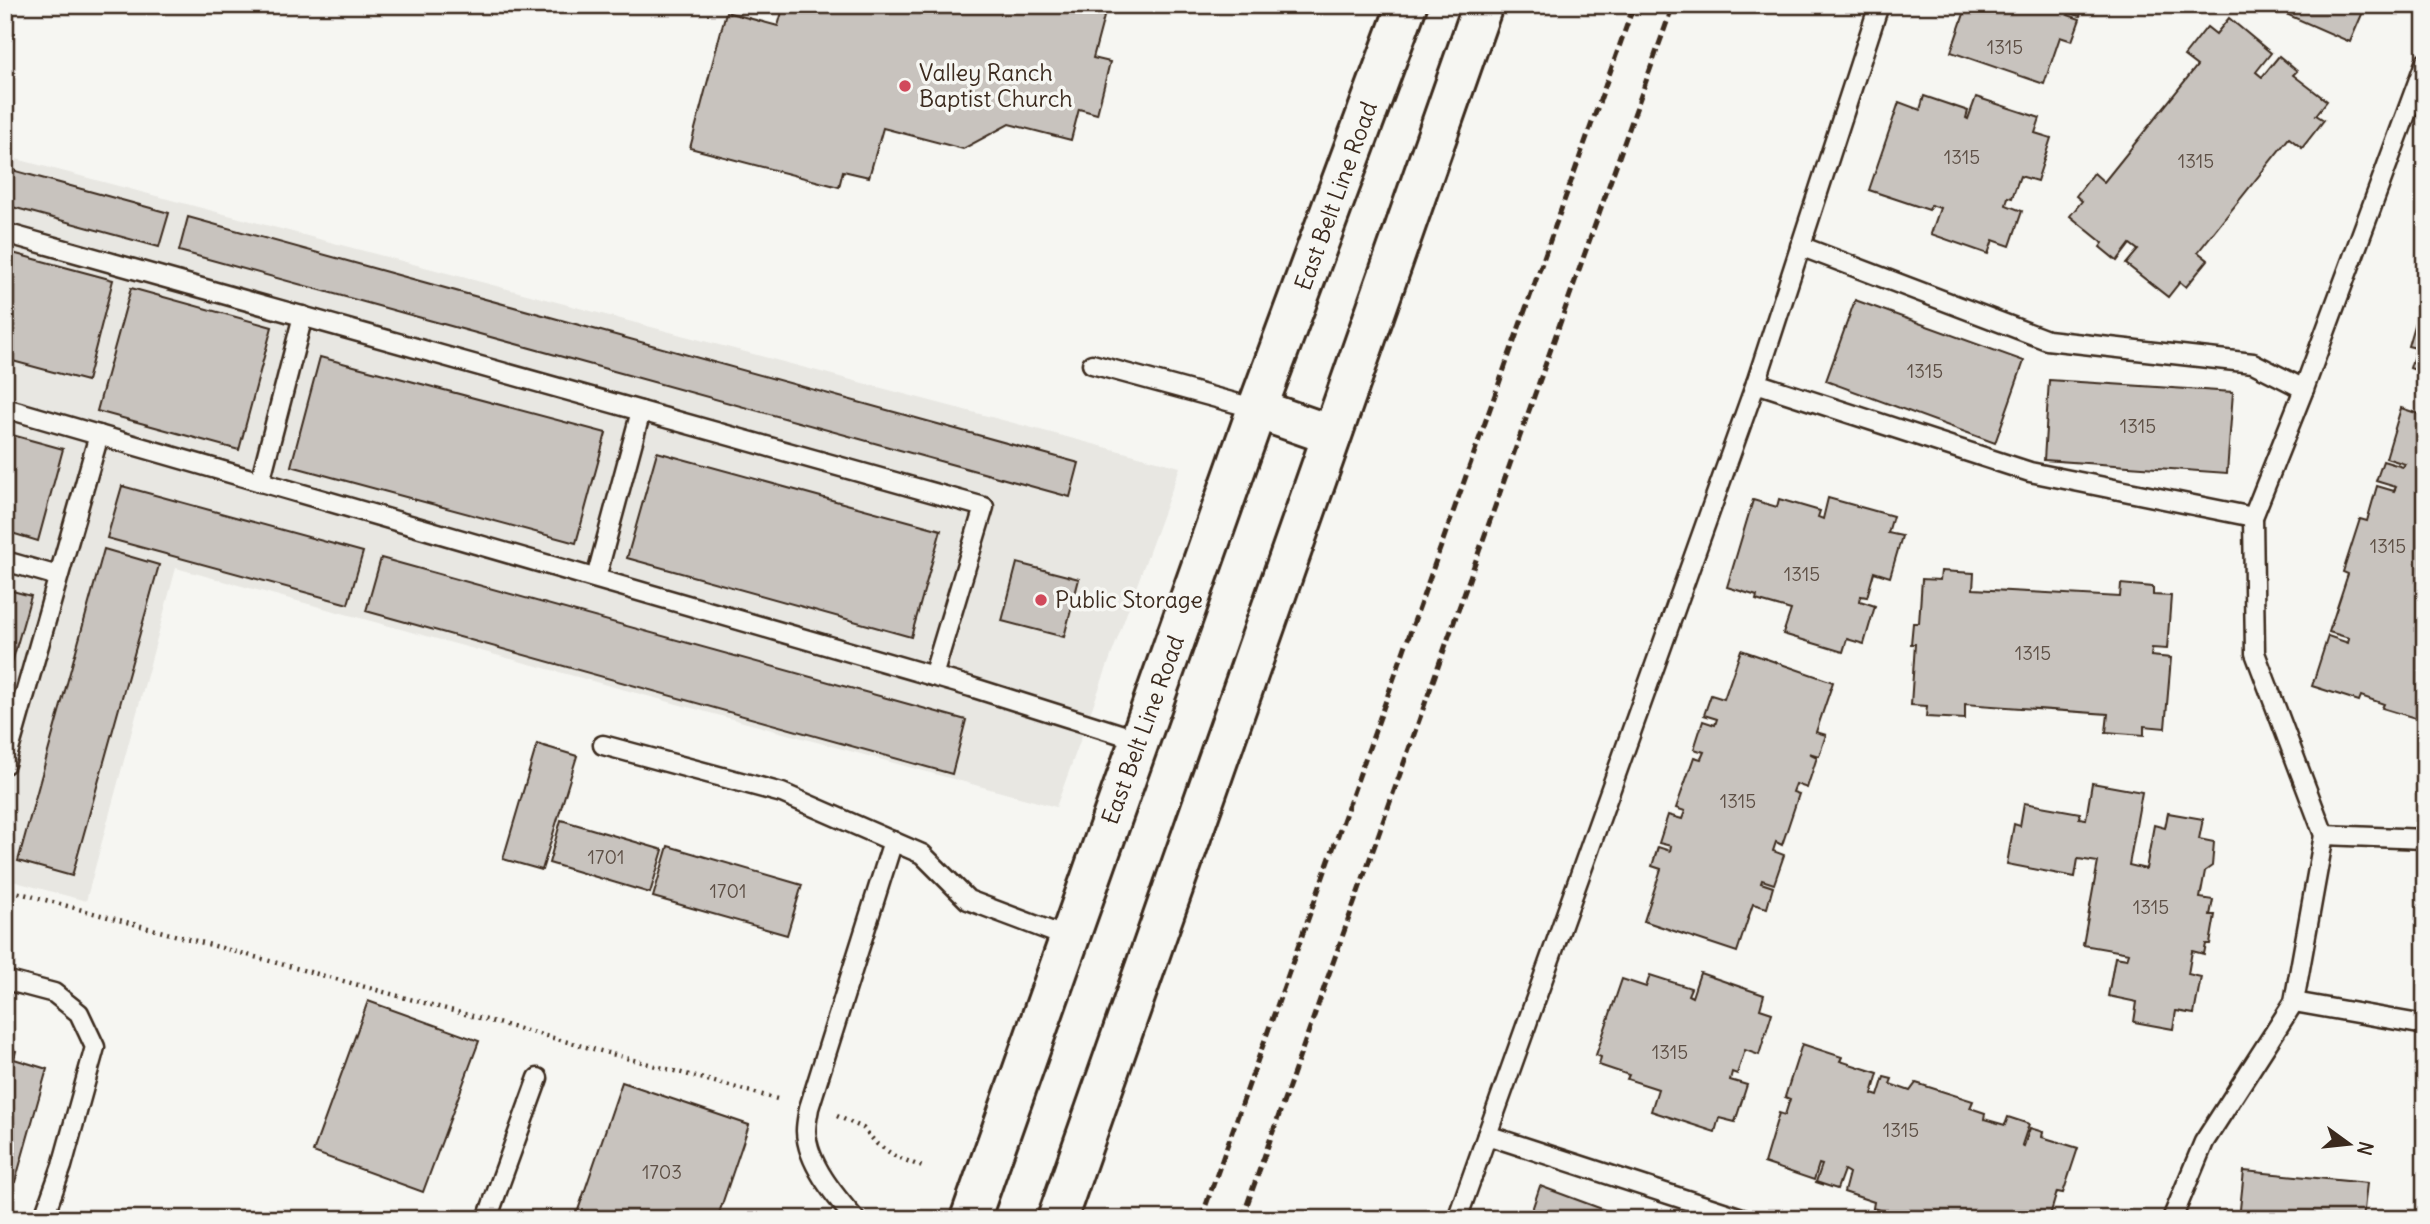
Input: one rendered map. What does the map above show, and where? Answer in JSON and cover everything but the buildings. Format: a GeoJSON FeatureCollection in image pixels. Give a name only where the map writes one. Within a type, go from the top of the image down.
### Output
{"type":"FeatureCollection","features":[{"type":"Feature","properties":{"kind":"main road","name":"East Belt Line Road"},"geometry":{"type":"LineString","coordinates":[[970,1219],[1257,409],[1407,5]]}},
{"type":"Feature","properties":{"kind":"main road"},"geometry":{"type":"LineString","coordinates":[[1057,1219],[1483,5]]}},
{"type":"Feature","properties":{"kind":"main road"},"geometry":{"type":"LineString","coordinates":[[1257,409],[1331,435]]}},
{"type":"Feature","properties":{"kind":"lane"},"geometry":{"type":"LineString","coordinates":[[1457,1219],[1756,383],[1879,5]]}},
{"type":"Feature","properties":{"kind":"lane"},"geometry":{"type":"LineString","coordinates":[[2172,1219],[2204,1142],[2294,1002],[2324,835],[2255,653],[2253,517],[2304,389],[2425,63]]}},
{"type":"Feature","properties":{"kind":"lane"},"geometry":{"type":"LineString","coordinates":[[5,233],[984,507],[933,676]]}},
{"type":"Feature","properties":{"kind":"lane"},"geometry":{"type":"LineString","coordinates":[[1800,246],[2047,340],[2253,363],[2304,389]]}},
{"type":"Feature","properties":{"kind":"lane"},"geometry":{"type":"LineString","coordinates":[[260,482],[303,316]]}},
{"type":"Feature","properties":{"kind":"lane"},"geometry":{"type":"LineString","coordinates":[[1092,364],[1257,409]]}},
{"type":"Feature","properties":{"kind":"lane"},"geometry":{"type":"LineString","coordinates":[[1756,383],[2029,472],[2253,517]]}},
{"type":"Feature","properties":{"kind":"lane"},"geometry":{"type":"LineString","coordinates":[[5,408],[933,676],[1139,740]]}},
{"type":"Feature","properties":{"kind":"lane"},"geometry":{"type":"LineString","coordinates":[[596,578],[641,411]]}},
{"type":"Feature","properties":{"kind":"lane"},"geometry":{"type":"LineString","coordinates":[[5,764],[99,435]]}},
{"type":"Feature","properties":{"kind":"lane"},"geometry":{"type":"LineString","coordinates":[[5,561],[58,576]]}},
{"type":"Feature","properties":{"kind":"lane"},"geometry":{"type":"LineString","coordinates":[[603,745],[782,793],[922,854],[968,900],[1069,938]]}},
{"type":"Feature","properties":{"kind":"lane"},"geometry":{"type":"LineString","coordinates":[[2324,835],[2425,839]]}},
{"type":"Feature","properties":{"kind":"lane"},"geometry":{"type":"LineString","coordinates":[[855,1219],[836,1197],[814,1159],[806,1133],[809,1108],[893,841]]}},
{"type":"Feature","properties":{"kind":"lane"},"geometry":{"type":"LineString","coordinates":[[5,980],[54,993],[79,1013],[95,1047],[62,1166],[43,1219]]}},
{"type":"Feature","properties":{"kind":"lane"},"geometry":{"type":"LineString","coordinates":[[2294,1002],[2425,1026]]}},
{"type":"Feature","properties":{"kind":"lane"},"geometry":{"type":"LineString","coordinates":[[487,1219],[538,1078]]}},
{"type":"Feature","properties":{"kind":"lane"},"geometry":{"type":"LineString","coordinates":[[1487,1135],[1745,1219]]}},
{"type":"Feature","properties":{"kind":"path"},"geometry":{"type":"LineString","coordinates":[[5,889],[842,1117],[863,1128],[877,1144],[895,1156],[925,1168]]}},
{"type":"Feature","properties":{"kind":"shaded area"},"geometry":{"type":"Polygon","coordinates":[[[5,156],[1180,467],[1056,807],[176,568],[86,901],[5,879],[5,156]]]}},
{"type":"Feature","properties":{"kind":"railway"},"geometry":{"type":"LineString","coordinates":[[1201,1219],[1634,5]]}},
{"type":"Feature","properties":{"kind":"railway"},"geometry":{"type":"LineString","coordinates":[[1242,1219],[1673,5]]}},
{"type":"Feature","properties":{"kind":"place","name":"Valley Ranch Baptist Church"},"geometry":{"type":"Point","coordinates":[905,86]}},
{"type":"Feature","properties":{"kind":"place","name":"Public Storage"},"geometry":{"type":"Point","coordinates":[1041,600]}}]}
